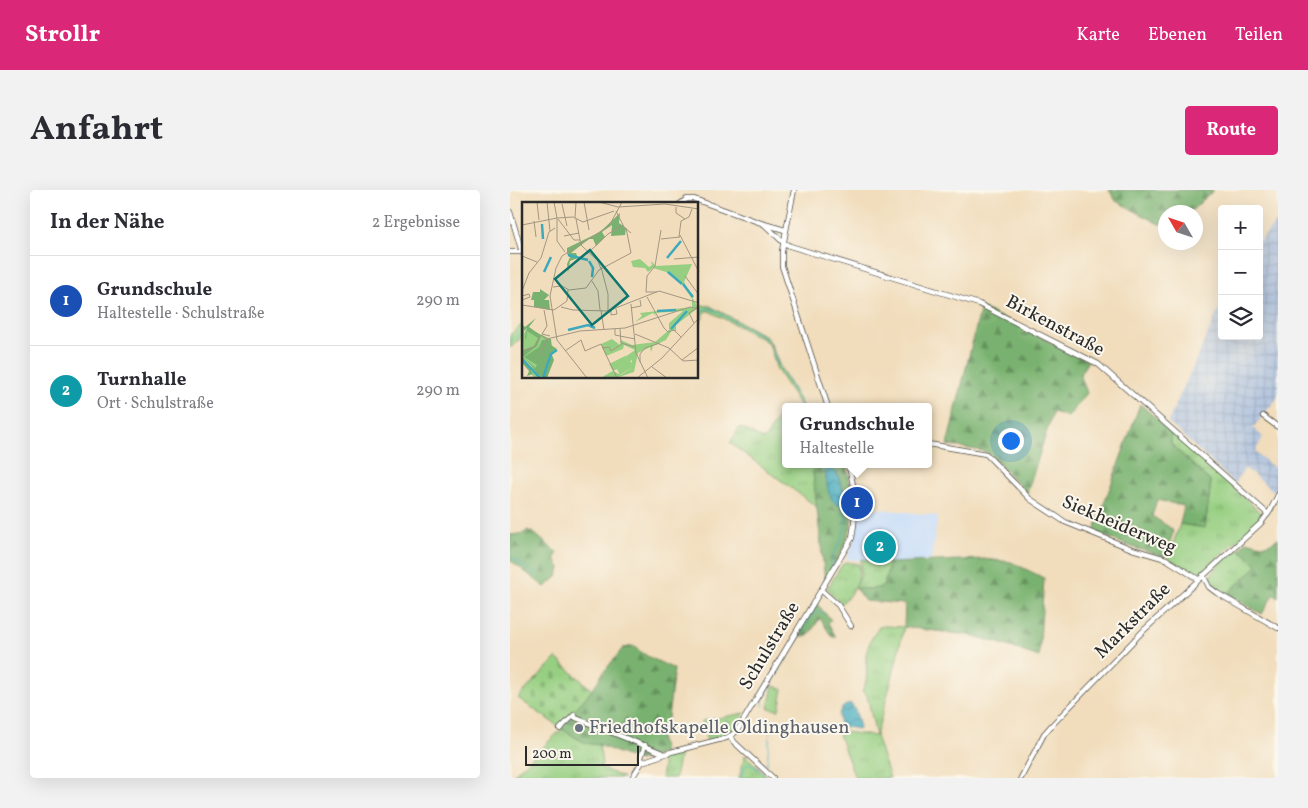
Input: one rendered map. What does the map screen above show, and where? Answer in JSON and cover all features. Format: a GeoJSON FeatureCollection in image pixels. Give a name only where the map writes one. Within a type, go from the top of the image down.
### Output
{"type":"FeatureCollection","features":[{"type":"Feature","properties":{"kind":"street"},"geometry":{"type":"LineString","coordinates":[[794,190],[785,230],[781,258],[782,266],[827,403]]}},
{"type":"Feature","properties":{"kind":"street"},"geometry":{"type":"LineString","coordinates":[[683,202],[687,199],[694,199],[785,230]]}},
{"type":"Feature","properties":{"kind":"street"},"geometry":{"type":"LineString","coordinates":[[510,212],[522,249]]}},
{"type":"Feature","properties":{"kind":"street"},"geometry":{"type":"LineString","coordinates":[[764,224],[784,243]]}},
{"type":"Feature","properties":{"kind":"street","name":"Birkenstraße"},"geometry":{"type":"LineString","coordinates":[[784,243],[823,257],[979,304],[1098,364],[1268,514]]}},
{"type":"Feature","properties":{"kind":"street"},"geometry":{"type":"LineString","coordinates":[[1263,416],[1278,427]]}},
{"type":"Feature","properties":{"kind":"street","name":"Siekheiderweg"},"geometry":{"type":"LineString","coordinates":[[932,445],[986,454],[1030,499],[1065,522],[1132,549],[1166,559],[1201,577]]}},
{"type":"Feature","properties":{"kind":"street","name":"Schulstraße"},"geometry":{"type":"LineString","coordinates":[[730,736],[736,730],[852,538],[855,494],[849,468]]}},
{"type":"Feature","properties":{"kind":"street","name":"Markstraße"},"geometry":{"type":"LineString","coordinates":[[1021,778],[1044,734],[1052,724],[1143,631],[1261,523],[1278,495]]}},
{"type":"Feature","properties":{"kind":"street"},"geometry":{"type":"LineString","coordinates":[[1201,577],[1217,593],[1278,628]]}},
{"type":"Feature","properties":{"kind":"street"},"geometry":{"type":"LineString","coordinates":[[821,590],[829,595],[838,605],[851,626]]}},
{"type":"Feature","properties":{"kind":"street"},"geometry":{"type":"LineString","coordinates":[[560,729],[574,715],[576,718],[665,754]]}},
{"type":"Feature","properties":{"kind":"street"},"geometry":{"type":"LineString","coordinates":[[642,762],[730,736],[772,778]]}},
{"type":"Feature","properties":{"kind":"street"},"geometry":{"type":"LineString","coordinates":[[632,778],[642,762],[641,757],[645,746]]}},
{"type":"Feature","properties":{"kind":"shaded area"},"geometry":{"type":"Polygon","coordinates":[[[1278,220],[1278,397],[1253,428],[1263,437],[1255,452],[1278,471],[1278,485],[1275,492],[1245,468],[1235,484],[1168,422],[1218,311],[1218,340],[1263,340],[1263,237],[1278,220]]]}},
{"type":"Feature","properties":{"kind":"shaded area"},"geometry":{"type":"Polygon","coordinates":[[[857,506],[938,516],[931,560],[889,563],[846,559],[855,539],[857,506]]]}},
{"type":"Feature","properties":{"kind":"green space"},"geometry":{"type":"Polygon","coordinates":[[[1109,190],[1214,190],[1198,205],[1158,205],[1158,223],[1116,201],[1109,190]]]}},
{"type":"Feature","properties":{"kind":"green space"},"geometry":{"type":"Polygon","coordinates":[[[701,305],[710,306],[765,336],[771,344],[780,367],[801,403],[798,403],[777,370],[769,344],[709,311],[705,311],[699,327],[701,305]]]}},
{"type":"Feature","properties":{"kind":"green space"},"geometry":{"type":"Polygon","coordinates":[[[981,307],[1088,361],[1080,374],[1087,393],[1068,417],[1053,412],[1027,493],[988,453],[947,445],[981,307]]]}},
{"type":"Feature","properties":{"kind":"green space"},"geometry":{"type":"Polygon","coordinates":[[[522,325],[522,337],[510,348],[510,335],[522,325]]]}},
{"type":"Feature","properties":{"kind":"green space"},"geometry":{"type":"Polygon","coordinates":[[[1140,404],[1171,431],[1171,444],[1211,482],[1205,528],[1180,524],[1184,506],[1157,500],[1152,516],[1172,529],[1173,533],[1165,557],[1132,547],[1094,532],[1140,404]]]}},
{"type":"Feature","properties":{"kind":"green space"},"geometry":{"type":"Polygon","coordinates":[[[778,418],[782,418],[782,468],[812,468],[817,507],[730,443],[740,427],[764,440],[778,418]]]}},
{"type":"Feature","properties":{"kind":"green space"},"geometry":{"type":"Polygon","coordinates":[[[1171,431],[1261,513],[1260,518],[1249,530],[1197,576],[1168,558],[1180,524],[1205,527],[1211,482],[1171,444],[1171,431]]]}},
{"type":"Feature","properties":{"kind":"green space"},"geometry":{"type":"Polygon","coordinates":[[[812,468],[847,468],[852,499],[852,513],[851,526],[842,550],[825,581],[812,468]],[[825,471],[832,500],[844,491],[837,473],[825,471]]]}},
{"type":"Feature","properties":{"kind":"green space"},"geometry":{"type":"Polygon","coordinates":[[[527,530],[534,533],[557,553],[555,559],[560,568],[558,576],[545,587],[510,560],[510,534],[525,533],[527,530]]]}},
{"type":"Feature","properties":{"kind":"green space"},"geometry":{"type":"Polygon","coordinates":[[[1278,538],[1278,597],[1273,595],[1262,614],[1227,594],[1258,565],[1239,549],[1247,541],[1263,545],[1278,538]]]}},
{"type":"Feature","properties":{"kind":"green space"},"geometry":{"type":"Polygon","coordinates":[[[1239,549],[1258,565],[1227,594],[1212,584],[1211,575],[1219,564],[1239,549]]]}},
{"type":"Feature","properties":{"kind":"green space"},"geometry":{"type":"Polygon","coordinates":[[[861,559],[889,563],[886,579],[881,587],[871,589],[855,588],[861,575],[861,559]]]}},
{"type":"Feature","properties":{"kind":"green space"},"geometry":{"type":"Polygon","coordinates":[[[984,559],[1011,562],[1044,578],[1039,657],[996,642],[968,635],[904,627],[905,604],[865,601],[855,588],[871,589],[881,587],[886,579],[889,563],[984,559]]]}},
{"type":"Feature","properties":{"kind":"green space"},"geometry":{"type":"Polygon","coordinates":[[[846,562],[859,564],[859,576],[849,596],[841,604],[827,589],[842,565],[846,562]]]}},
{"type":"Feature","properties":{"kind":"green space"},"geometry":{"type":"Polygon","coordinates":[[[816,603],[831,620],[828,623],[836,637],[832,637],[820,618],[808,636],[796,636],[816,603]]]}},
{"type":"Feature","properties":{"kind":"green space"},"geometry":{"type":"Polygon","coordinates":[[[879,627],[904,627],[894,671],[876,736],[867,695],[862,691],[866,678],[867,652],[879,627]]]}},
{"type":"Feature","properties":{"kind":"green space"},"geometry":{"type":"Polygon","coordinates":[[[633,646],[647,656],[674,669],[667,726],[659,733],[664,753],[639,761],[599,745],[585,743],[559,727],[592,690],[623,648],[633,646]]]}},
{"type":"Feature","properties":{"kind":"green space"},"geometry":{"type":"Polygon","coordinates":[[[556,658],[592,690],[559,727],[518,698],[556,658]]]}},
{"type":"Feature","properties":{"kind":"green space"},"geometry":{"type":"Polygon","coordinates":[[[773,686],[783,689],[779,710],[768,708],[773,686]]]}},
{"type":"Feature","properties":{"kind":"green space"},"geometry":{"type":"Polygon","coordinates":[[[745,713],[730,734],[707,742],[702,721],[745,713]]]}},
{"type":"Feature","properties":{"kind":"green space"},"geometry":{"type":"Polygon","coordinates":[[[562,729],[585,743],[599,745],[602,763],[600,767],[624,778],[510,778],[562,729]]]}},
{"type":"Feature","properties":{"kind":"green space"},"geometry":{"type":"Polygon","coordinates":[[[846,732],[876,736],[890,778],[855,778],[839,735],[846,732]]]}},
{"type":"Feature","properties":{"kind":"green space"},"geometry":{"type":"Polygon","coordinates":[[[680,753],[675,778],[661,778],[663,766],[661,758],[680,753]]]}},
{"type":"Feature","properties":{"kind":"green space"},"geometry":{"type":"Polygon","coordinates":[[[745,755],[769,778],[739,778],[745,755]]]}},
{"type":"Feature","properties":{"kind":"water"},"geometry":{"type":"Polygon","coordinates":[[[828,468],[837,473],[843,492],[842,504],[834,503],[830,495],[825,471],[828,468]]]}},
{"type":"Feature","properties":{"kind":"water"},"geometry":{"type":"Polygon","coordinates":[[[850,703],[855,709],[860,727],[858,729],[840,726],[840,712],[843,707],[850,703]]]}},
{"type":"Feature","properties":{"kind":"waterway"},"geometry":{"type":"LineString","coordinates":[[699,321],[703,309],[710,308],[764,337],[770,344],[779,367],[801,403]]}},
{"type":"Feature","properties":{"kind":"waterway"},"geometry":{"type":"LineString","coordinates":[[510,341],[522,332]]}},
{"type":"Feature","properties":{"kind":"waterway"},"geometry":{"type":"LineString","coordinates":[[832,566],[831,560],[844,533],[846,519],[840,505]]}},
{"type":"Feature","properties":{"kind":"waterway"},"geometry":{"type":"LineString","coordinates":[[510,556],[537,576]]}},
{"type":"Feature","properties":{"kind":"waterway"},"geometry":{"type":"LineString","coordinates":[[763,706],[763,699],[815,611],[824,613]]}},
{"type":"Feature","properties":{"kind":"waterway"},"geometry":{"type":"LineString","coordinates":[[763,763],[767,765],[771,719]]}},
{"type":"Feature","properties":{"kind":"waterway"},"geometry":{"type":"LineString","coordinates":[[741,778],[745,766],[749,764],[760,770],[768,778]]}},
{"type":"Feature","properties":{"kind":"place","name":"Grundschule"},"geometry":{"type":"Point","coordinates":[857,503]}},
{"type":"Feature","properties":{"kind":"place","name":"Turnhalle"},"geometry":{"type":"Point","coordinates":[880,547]}},
{"type":"Feature","properties":{"kind":"place","name":"Friedhofskapelle Oldinghausen"},"geometry":{"type":"Point","coordinates":[579,728]}}]}
